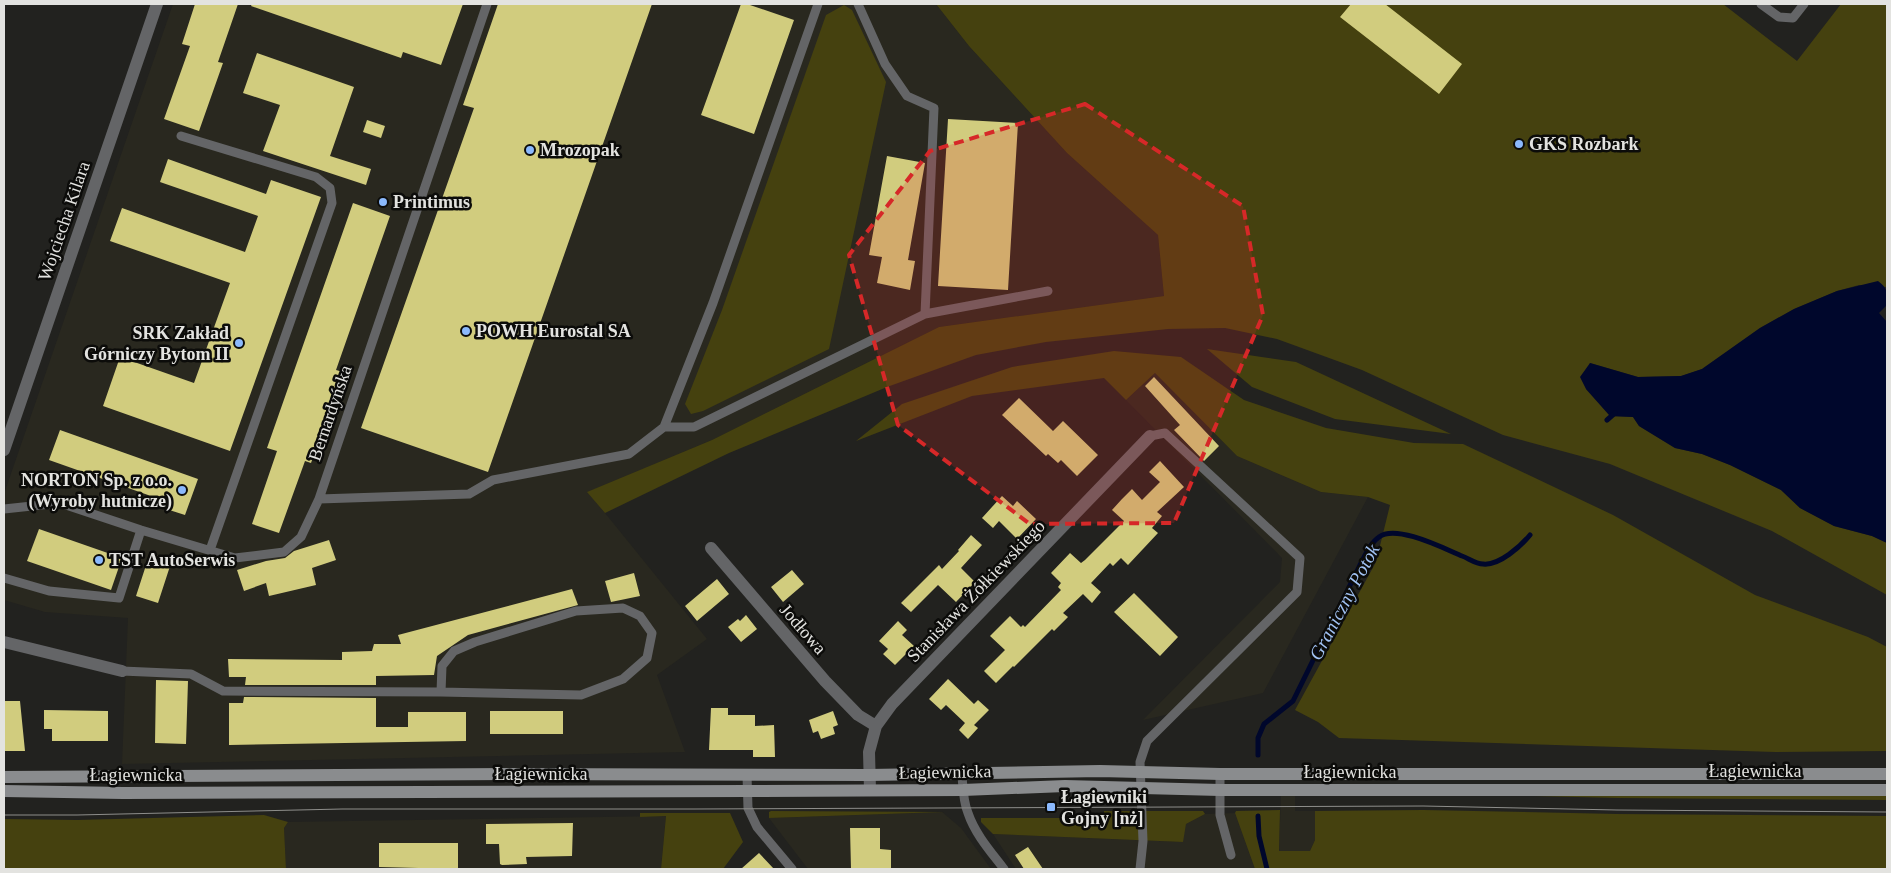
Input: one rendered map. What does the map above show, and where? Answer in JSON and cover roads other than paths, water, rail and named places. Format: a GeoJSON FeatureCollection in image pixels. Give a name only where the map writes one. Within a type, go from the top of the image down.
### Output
{"type":"FeatureCollection","features":[{"type":"Feature","properties":{"kind":"main road","name":"Łagiewnicka"},"geometry":{"type":"LineString","coordinates":[[4,777],[498,774],[962,775],[1060,772],[1220,774],[1887,774]]}},
{"type":"Feature","properties":{"kind":"main road","name":"Łagiewnicka"},"geometry":{"type":"LineString","coordinates":[[4,791],[123,793],[963,790],[1065,786],[1220,790],[1887,790]]}},
{"type":"Feature","properties":{"kind":"street","name":"Wojciecha Kilara"},"geometry":{"type":"LineString","coordinates":[[4,450],[157,4]]}},
{"type":"Feature","properties":{"kind":"street","name":"Stanisława Żółkiewskiego"},"geometry":{"type":"LineString","coordinates":[[870,790],[869,752],[876,726],[892,704],[1150,436]]}},
{"type":"Feature","properties":{"kind":"street","name":"Jodłowa"},"geometry":{"type":"LineString","coordinates":[[711,548],[825,681],[858,715],[876,726]]}},
{"type":"Feature","properties":{"kind":"street"},"geometry":{"type":"LineString","coordinates":[[4,642],[122,671]]}},
{"type":"Feature","properties":{"kind":"lane","name":"Bernardyńska"},"geometry":{"type":"LineString","coordinates":[[4,509],[60,503],[235,558],[284,552],[301,537],[319,500],[487,4]]}},
{"type":"Feature","properties":{"kind":"lane"},"geometry":{"type":"LineString","coordinates":[[319,500],[469,494],[493,480],[629,454],[664,427],[713,303],[818,4]]}},
{"type":"Feature","properties":{"kind":"lane"},"geometry":{"type":"LineString","coordinates":[[858,4],[885,64],[907,96],[934,108],[925,314]]}},
{"type":"Feature","properties":{"kind":"lane"},"geometry":{"type":"LineString","coordinates":[[1760,4],[1779,17],[1793,18],[1804,4]]}},
{"type":"Feature","properties":{"kind":"lane"},"geometry":{"type":"LineString","coordinates":[[181,136],[316,177],[330,188],[332,203],[210,550]]}},
{"type":"Feature","properties":{"kind":"lane"},"geometry":{"type":"LineString","coordinates":[[664,427],[694,427],[925,314],[1048,291]]}},
{"type":"Feature","properties":{"kind":"lane"},"geometry":{"type":"LineString","coordinates":[[1140,869],[1143,841],[1140,762],[1147,741],[1297,592],[1300,558],[1166,433],[1150,436]]}},
{"type":"Feature","properties":{"kind":"lane"},"geometry":{"type":"LineString","coordinates":[[4,578],[49,591],[119,598],[141,530]]}},
{"type":"Feature","properties":{"kind":"lane"},"geometry":{"type":"LineString","coordinates":[[122,671],[191,674],[223,691],[582,695],[623,679],[647,658],[652,633],[640,616],[622,608],[576,611],[475,642],[454,651],[442,666],[441,692]]}},
{"type":"Feature","properties":{"kind":"lane"},"geometry":{"type":"LineString","coordinates":[[1220,774],[1220,814],[1231,855]]}},
{"type":"Feature","properties":{"kind":"lane"},"geometry":{"type":"LineString","coordinates":[[747,775],[748,808],[757,827],[792,869]]}},
{"type":"Feature","properties":{"kind":"lane"},"geometry":{"type":"LineString","coordinates":[[962,775],[968,815],[976,830],[1004,869]]}},
{"type":"Feature","properties":{"kind":"water"},"geometry":{"type":"Polygon","coordinates":[[[1878,281],[1885,289],[1887,297],[1887,305],[1879,313],[1887,322],[1887,543],[1872,536],[1834,526],[1800,508],[1781,490],[1730,465],[1702,454],[1675,448],[1639,426],[1633,417],[1610,416],[1586,389],[1580,377],[1590,363],[1638,377],[1681,376],[1702,369],[1760,328],[1794,309],[1837,291],[1878,281]]]}},
{"type":"Feature","properties":{"kind":"waterway","name":"Graniczny Potok"},"geometry":{"type":"LineString","coordinates":[[1607,420],[1615,413]]}},
{"type":"Feature","properties":{"kind":"waterway","name":"Graniczny Potok"},"geometry":{"type":"LineString","coordinates":[[1258,755],[1258,738],[1264,724],[1293,701],[1360,565],[1368,550],[1379,537],[1396,533],[1408,535],[1432,543],[1480,564],[1489,564],[1503,559],[1530,535]]}},
{"type":"Feature","properties":{"kind":"waterway","name":"Graniczny Potok"},"geometry":{"type":"LineString","coordinates":[[1258,816],[1259,836],[1267,869]]}},
{"type":"Feature","properties":{"kind":"tram line"},"geometry":{"type":"LineString","coordinates":[[4,815],[342,809],[1423,806],[1887,812]]}},
{"type":"Feature","properties":{"kind":"place","name":"GKS Rozbark"},"geometry":{"type":"Point","coordinates":[1519,144]}},
{"type":"Feature","properties":{"kind":"place","name":"Mrozopak"},"geometry":{"type":"Point","coordinates":[530,150]}},
{"type":"Feature","properties":{"kind":"place","name":"Printimus"},"geometry":{"type":"Point","coordinates":[383,202]}},
{"type":"Feature","properties":{"kind":"place","name":"POWH Eurostal SA"},"geometry":{"type":"Point","coordinates":[466,331]}},
{"type":"Feature","properties":{"kind":"place","name":"SRK Zakład Górniczy Bytom II"},"geometry":{"type":"Point","coordinates":[239,343]}},
{"type":"Feature","properties":{"kind":"place","name":"NORTON Sp. z o.o. (Wyroby hutnicze)"},"geometry":{"type":"Point","coordinates":[182,490]}},
{"type":"Feature","properties":{"kind":"place","name":"TST AutoSerwis"},"geometry":{"type":"Point","coordinates":[99,560]}},
{"type":"Feature","properties":{"kind":"place","name":"Łagiewniki Gojny [nż]"},"geometry":{"type":"Point","coordinates":[1051,807]}}]}
